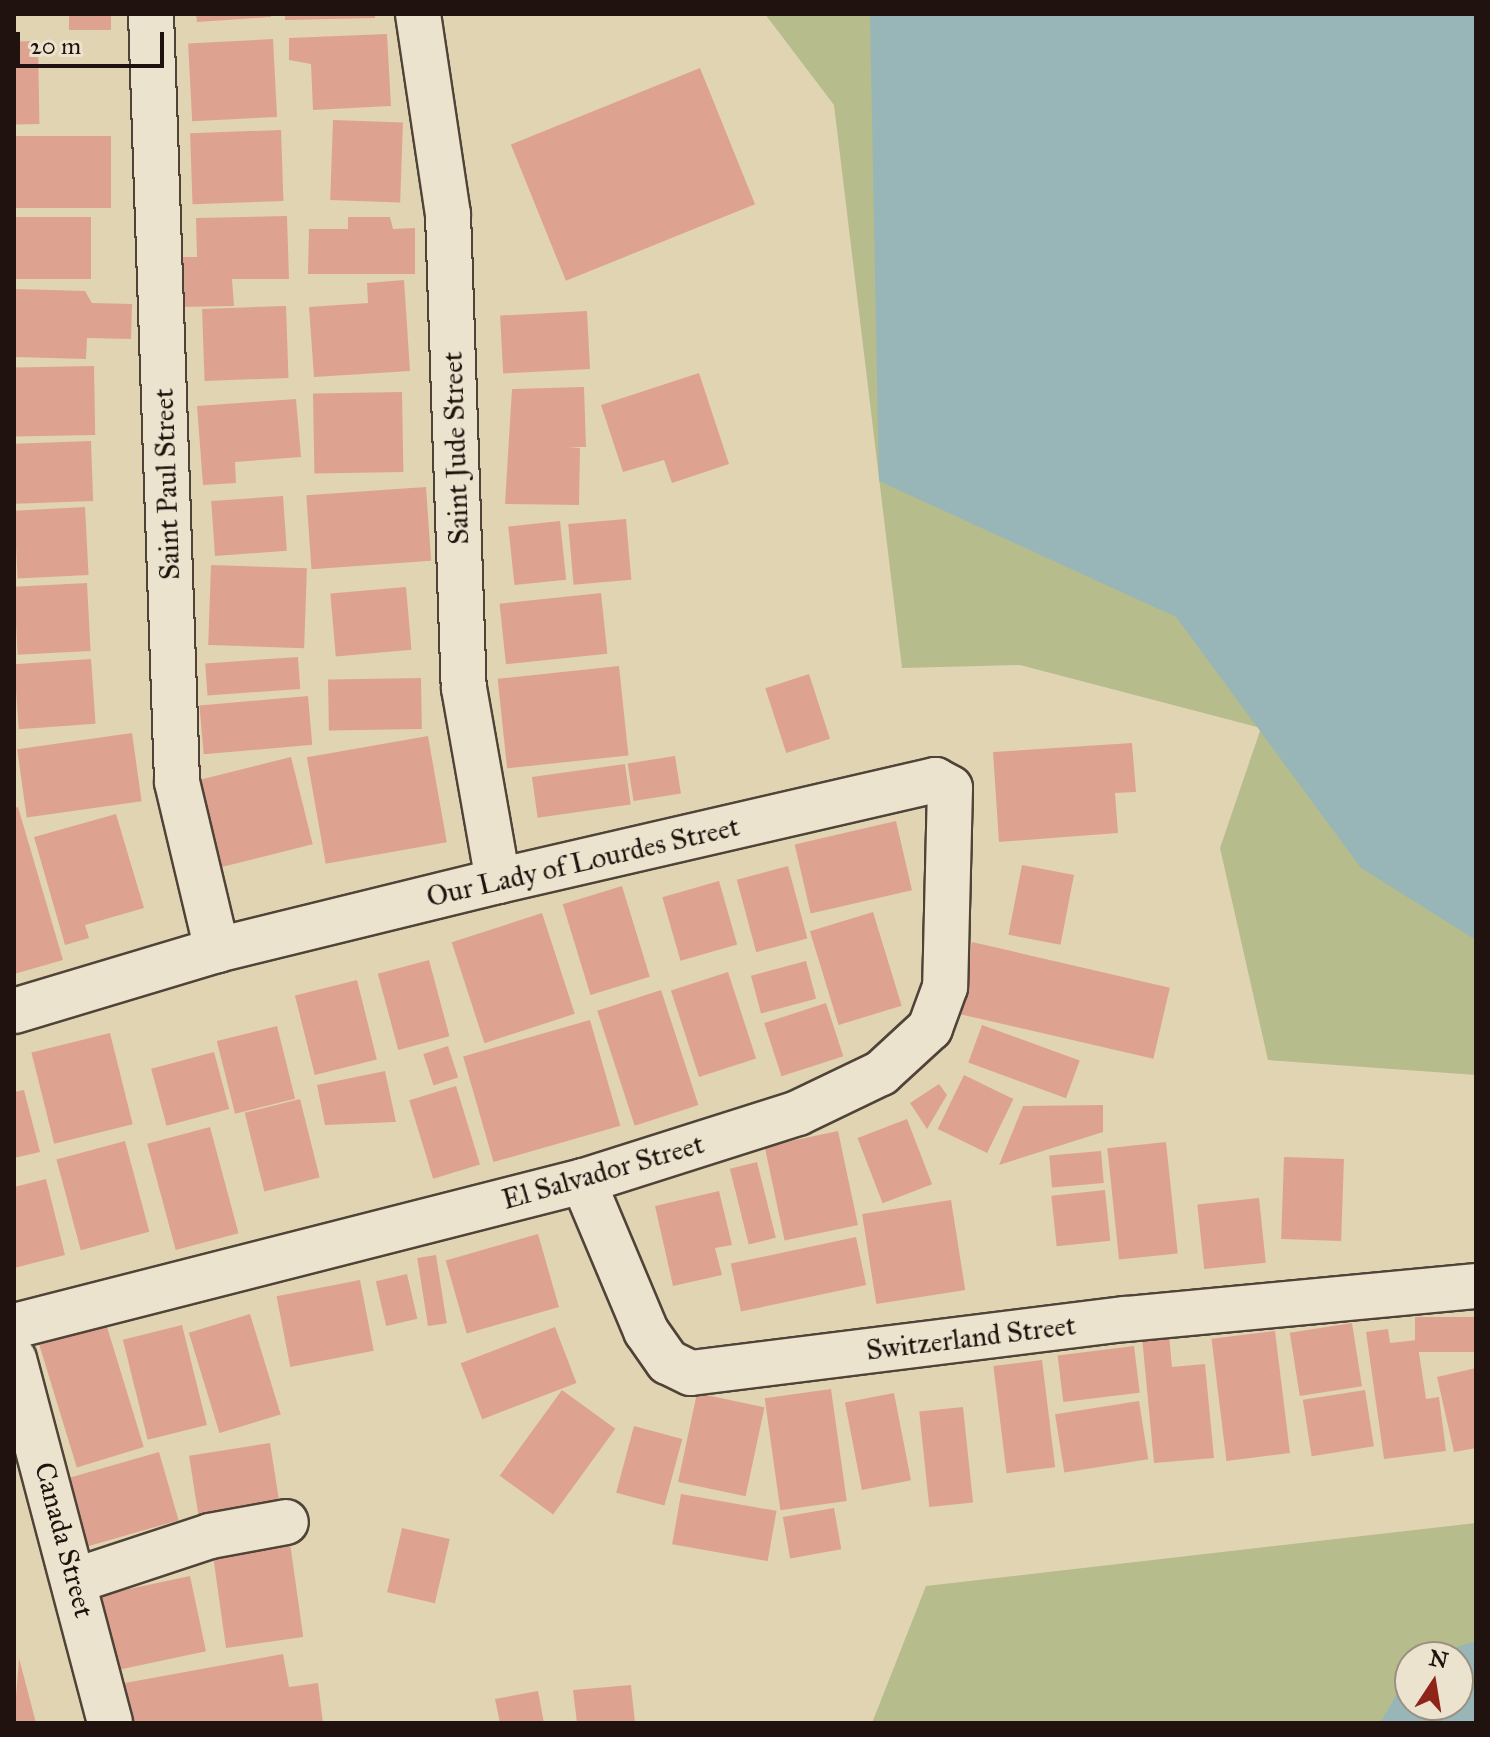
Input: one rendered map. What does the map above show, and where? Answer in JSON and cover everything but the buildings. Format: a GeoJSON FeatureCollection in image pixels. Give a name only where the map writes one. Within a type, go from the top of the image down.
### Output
{"type":"FeatureCollection","features":[{"type":"Feature","properties":{"kind":"street","name":"Saint Paul Street"},"geometry":{"type":"LineString","coordinates":[[151,14],[177,782],[217,950]]}},
{"type":"Feature","properties":{"kind":"street","name":"Saint Jude Street"},"geometry":{"type":"LineString","coordinates":[[418,14],[448,214],[464,688],[498,881]]}},
{"type":"Feature","properties":{"kind":"street","name":"Our Lady of Lourdes Street"},"geometry":{"type":"LineString","coordinates":[[14,1011],[217,950],[498,881],[935,780],[948,785]]}},
{"type":"Feature","properties":{"kind":"street","name":"El Salvador Street"},"geometry":{"type":"LineString","coordinates":[[14,1326],[583,1181],[798,1113],[908,1052],[930,1028],[945,987],[952,932],[948,785]]}},
{"type":"Feature","properties":{"kind":"street","name":"Switzerland Street"},"geometry":{"type":"LineString","coordinates":[[583,1181],[646,1331],[668,1362],[691,1373],[1126,1319],[1476,1286]]}},
{"type":"Feature","properties":{"kind":"street","name":"Canada Street"},"geometry":{"type":"LineString","coordinates":[[14,1359],[77,1580],[110,1723]]}},
{"type":"Feature","properties":{"kind":"street"},"geometry":{"type":"LineString","coordinates":[[77,1580],[210,1536],[286,1522]]}},
{"type":"Feature","properties":{"kind":"green space"},"geometry":{"type":"Polygon","coordinates":[[[765,14],[1476,14],[1476,1075],[1268,1060],[1220,848],[1261,728],[1020,665],[902,668],[834,105],[765,14]]]}},
{"type":"Feature","properties":{"kind":"green space"},"geometry":{"type":"Polygon","coordinates":[[[1476,1523],[1476,1723],[872,1723],[926,1586],[1476,1523]]]}},
{"type":"Feature","properties":{"kind":"water"},"geometry":{"type":"Polygon","coordinates":[[[870,14],[1476,14],[1476,940],[1361,868],[1176,617],[879,481],[870,14]]]}},
{"type":"Feature","properties":{"kind":"water"},"geometry":{"type":"Polygon","coordinates":[[[1474,1642],[1476,1723],[1380,1723],[1394,1699],[1394,1721],[1474,1721],[1474,1642]]]}}]}
